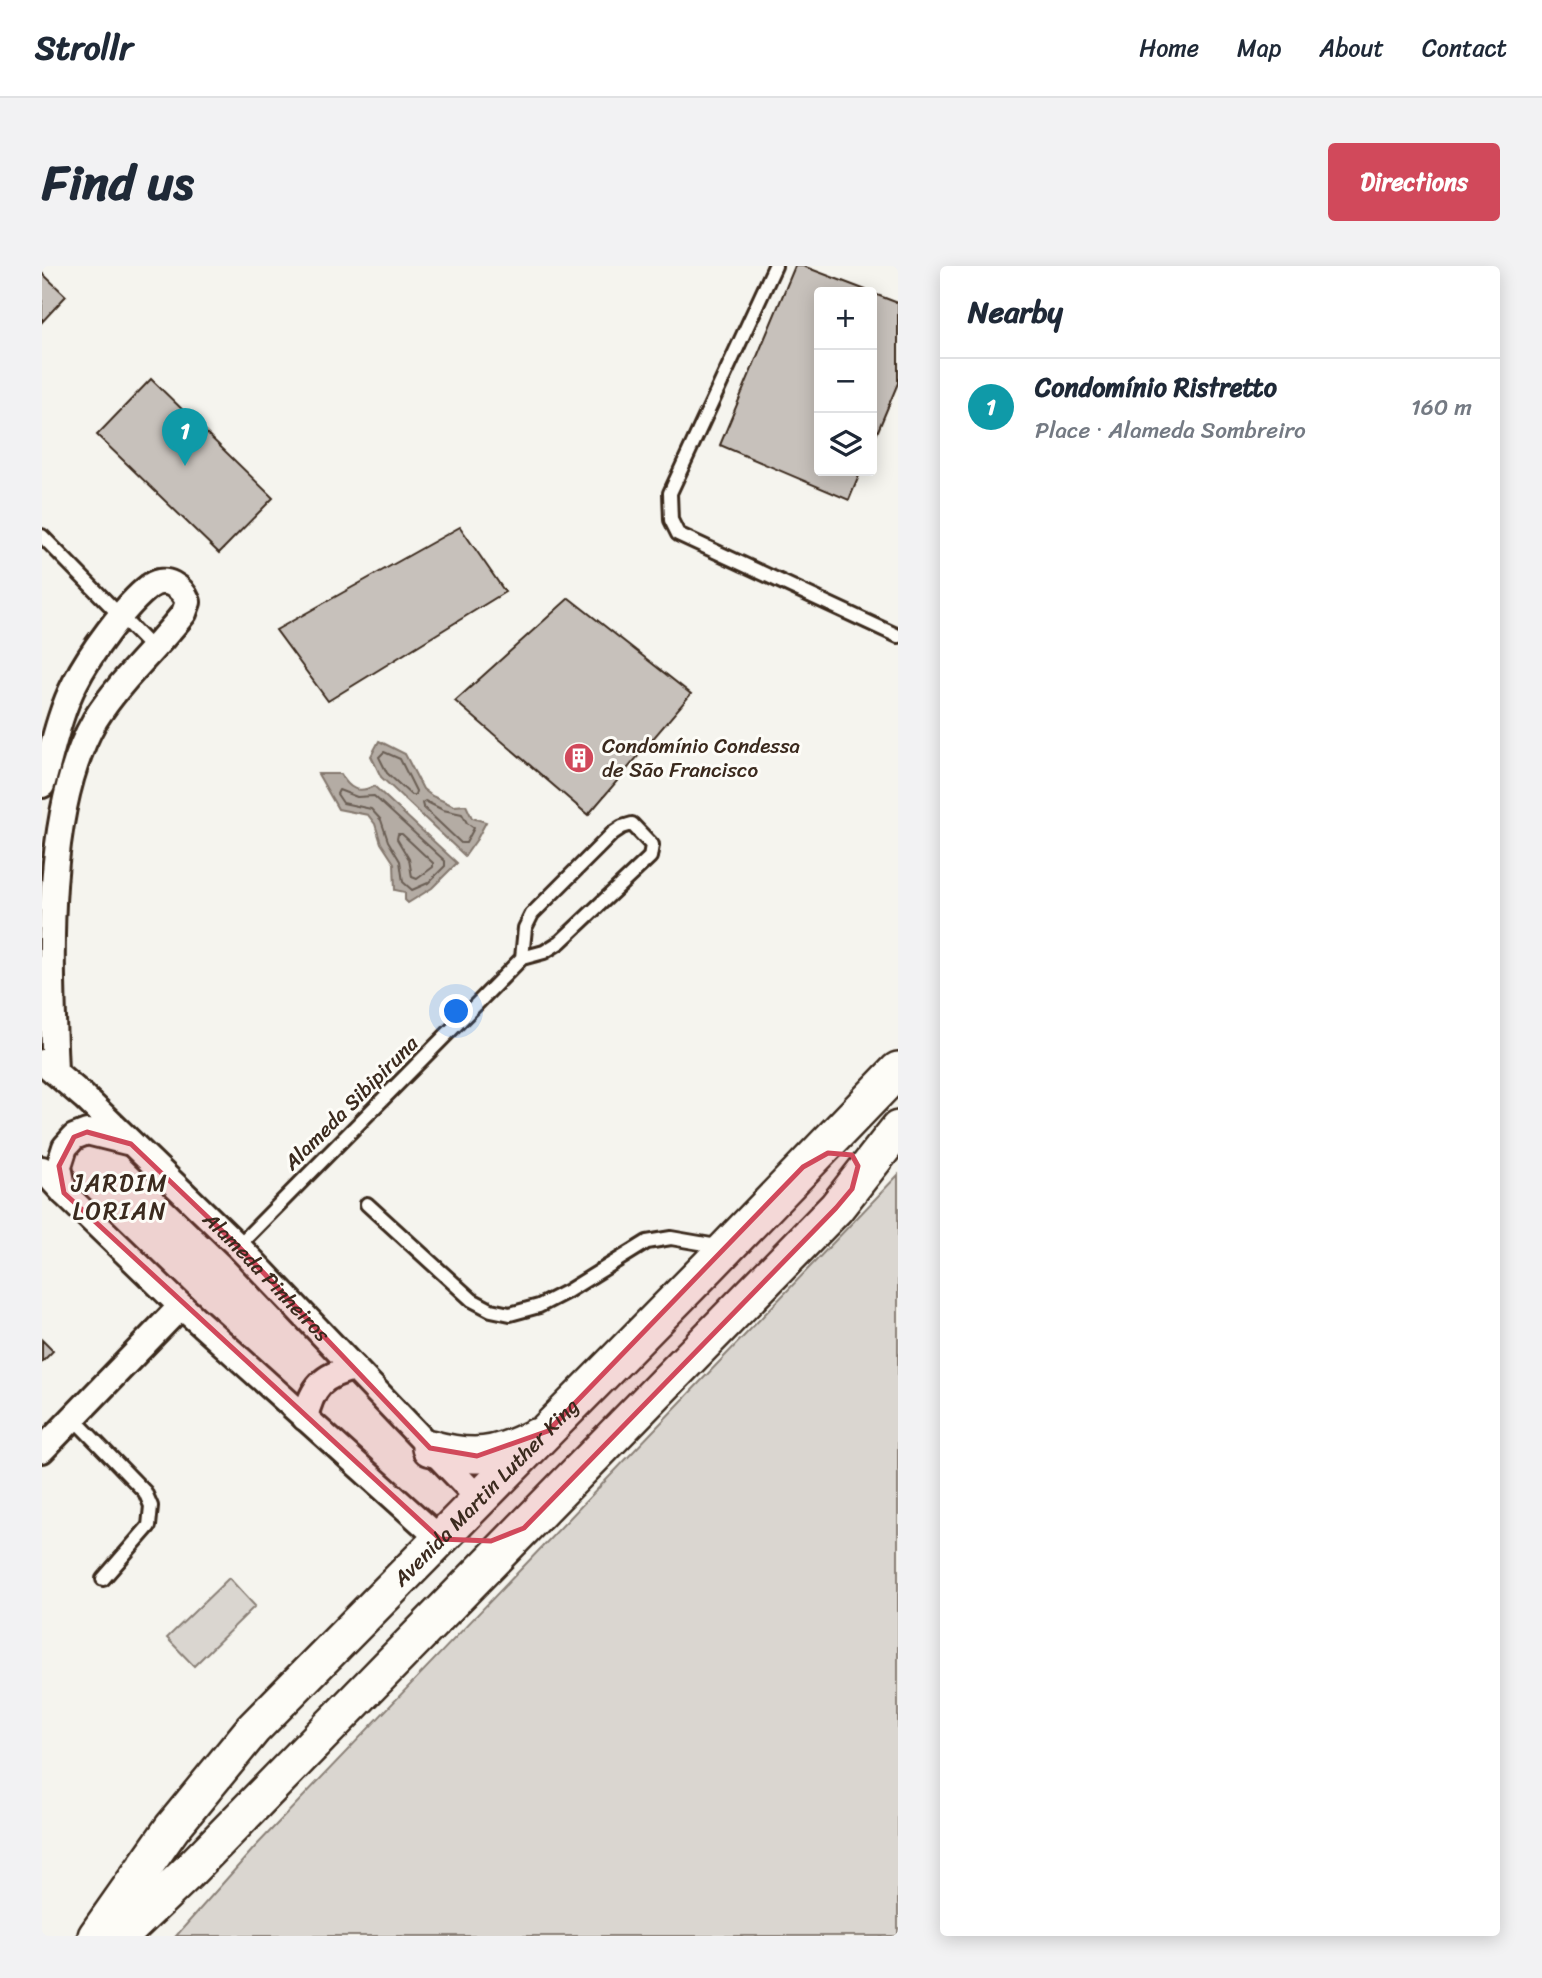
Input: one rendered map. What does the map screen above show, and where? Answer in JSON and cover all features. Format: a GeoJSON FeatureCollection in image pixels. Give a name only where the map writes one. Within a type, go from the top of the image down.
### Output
{"type":"FeatureCollection","features":[{"type":"Feature","properties":{"kind":"main road","name":"Avenida Martin Luther King"},"geometry":{"type":"LineString","coordinates":[[96,1936],[172,1828],[253,1729],[548,1431],[898,1070]]}},
{"type":"Feature","properties":{"kind":"main road"},"geometry":{"type":"LineString","coordinates":[[121,1936],[187,1873],[487,1555],[524,1528],[836,1208],[898,1129]]}},
{"type":"Feature","properties":{"kind":"main road"},"geometry":{"type":"LineString","coordinates":[[803,1167],[828,1153],[847,1151],[858,1166],[852,1189]]}},
{"type":"Feature","properties":{"kind":"main road"},"geometry":{"type":"LineString","coordinates":[[430,1448],[457,1455],[495,1454],[548,1431]]}},
{"type":"Feature","properties":{"kind":"main road"},"geometry":{"type":"LineString","coordinates":[[480,1500],[491,1526],[487,1555]]}},
{"type":"Feature","properties":{"kind":"main road"},"geometry":{"type":"LineString","coordinates":[[440,1539],[475,1543],[487,1555]]}},
{"type":"Feature","properties":{"kind":"street"},"geometry":{"type":"LineString","coordinates":[[42,785],[66,702],[84,667],[121,615],[152,585],[170,582],[179,587],[188,602],[184,612],[113,694],[94,722],[69,783],[55,859],[51,917],[49,1067]]}},
{"type":"Feature","properties":{"kind":"street"},"geometry":{"type":"LineString","coordinates":[[84,667],[113,694]]}},
{"type":"Feature","properties":{"kind":"street","name":"Alameda Pinheiros"},"geometry":{"type":"LineString","coordinates":[[49,1067],[238,1246],[480,1500]]}},
{"type":"Feature","properties":{"kind":"street"},"geometry":{"type":"LineString","coordinates":[[64,1193],[59,1166],[65,1147],[74,1137],[88,1132],[131,1144]]}},
{"type":"Feature","properties":{"kind":"street"},"geometry":{"type":"LineString","coordinates":[[42,1169],[181,1306],[440,1539]]}},
{"type":"Feature","properties":{"kind":"street"},"geometry":{"type":"LineString","coordinates":[[42,1450],[181,1306]]}},
{"type":"Feature","properties":{"kind":"street"},"geometry":{"type":"LineString","coordinates":[[305,1418],[309,1400],[320,1382],[339,1371],[354,1368]]}},
{"type":"Feature","properties":{"kind":"lane"},"geometry":{"type":"LineString","coordinates":[[775,266],[670,493],[671,520],[678,534],[898,636]]}},
{"type":"Feature","properties":{"kind":"lane"},"geometry":{"type":"LineString","coordinates":[[42,536],[153,649]]}},
{"type":"Feature","properties":{"kind":"lane"},"geometry":{"type":"LineString","coordinates":[[632,824],[639,830],[652,845],[650,857],[560,942],[544,952],[522,958],[525,928],[532,914],[613,833],[632,824]]}},
{"type":"Feature","properties":{"kind":"lane","name":"Alameda Sibipiruna"},"geometry":{"type":"LineString","coordinates":[[238,1246],[522,958]]}},
{"type":"Feature","properties":{"kind":"lane"},"geometry":{"type":"LineString","coordinates":[[367,1204],[472,1300],[491,1310],[510,1314],[539,1306],[568,1291],[647,1242],[671,1238],[727,1247]]}},
{"type":"Feature","properties":{"kind":"lane"},"geometry":{"type":"LineString","coordinates":[[73,1419],[145,1492],[150,1506],[149,1526],[103,1579]]}},
{"type":"Feature","properties":{"kind":"highlighted area"},"geometry":{"type":"Polygon","coordinates":[[[87,1132],[131,1144],[238,1246],[430,1448],[477,1456],[548,1431],[803,1167],[828,1153],[852,1155],[858,1166],[852,1189],[836,1208],[524,1528],[491,1541],[440,1539],[64,1193],[59,1166],[74,1137],[87,1132]]]}},
{"type":"Feature","properties":{"kind":"shaded area"},"geometry":{"type":"Polygon","coordinates":[[[898,1175],[898,1936],[176,1936],[255,1847],[898,1175]]]}},
{"type":"Feature","properties":{"kind":"shaded area"},"geometry":{"type":"Polygon","coordinates":[[[229,1578],[255,1606],[194,1666],[167,1638],[229,1578]]]}},
{"type":"Feature","properties":{"kind":"water"},"geometry":{"type":"Polygon","coordinates":[[[379,741],[405,754],[423,789],[432,796],[454,806],[466,805],[472,818],[486,822],[465,856],[381,777],[371,756],[379,741]]]}},
{"type":"Feature","properties":{"kind":"water"},"geometry":{"type":"Polygon","coordinates":[[[318,774],[341,774],[354,789],[363,790],[374,786],[457,863],[432,888],[408,903],[405,900],[405,892],[395,890],[394,863],[381,843],[375,824],[368,815],[338,809],[318,774]]]}},
{"type":"Feature","properties":{"kind":"building"},"geometry":{"type":"Polygon","coordinates":[[[795,266],[803,266],[858,287],[814,287],[814,476],[859,476],[849,500],[720,445],[795,266]]]}},
{"type":"Feature","properties":{"kind":"building"},"geometry":{"type":"Polygon","coordinates":[[[42,273],[66,296],[42,322],[42,273]]]}},
{"type":"Feature","properties":{"kind":"building"},"geometry":{"type":"Polygon","coordinates":[[[877,295],[898,303],[898,383],[877,433],[877,295]]]}},
{"type":"Feature","properties":{"kind":"building"},"geometry":{"type":"Polygon","coordinates":[[[151,379],[273,498],[219,553],[97,435],[151,379]]]}},
{"type":"Feature","properties":{"kind":"building"},"geometry":{"type":"Polygon","coordinates":[[[460,527],[505,592],[328,701],[276,630],[460,527]]]}},
{"type":"Feature","properties":{"kind":"building","name":"Condomínio Condessa de São Francisco"},"geometry":{"type":"Polygon","coordinates":[[[569,598],[691,694],[588,815],[455,701],[569,598]]]}},
{"type":"Feature","properties":{"kind":"building"},"geometry":{"type":"Polygon","coordinates":[[[42,1340],[53,1351],[42,1362],[42,1340]]]}},
{"type":"Feature","properties":{"kind":"place","name":"Condomínio Ristretto"},"geometry":{"type":"Point","coordinates":[185,466]}},
{"type":"Feature","properties":{"kind":"place","name":"Condomínio Condessa de São Francisco"},"geometry":{"type":"Point","coordinates":[579,758]}},
{"type":"Feature","properties":{"kind":"district","name":"JARDIM LORIAN"},"geometry":{"type":"Point","coordinates":[120,1197]}}]}
